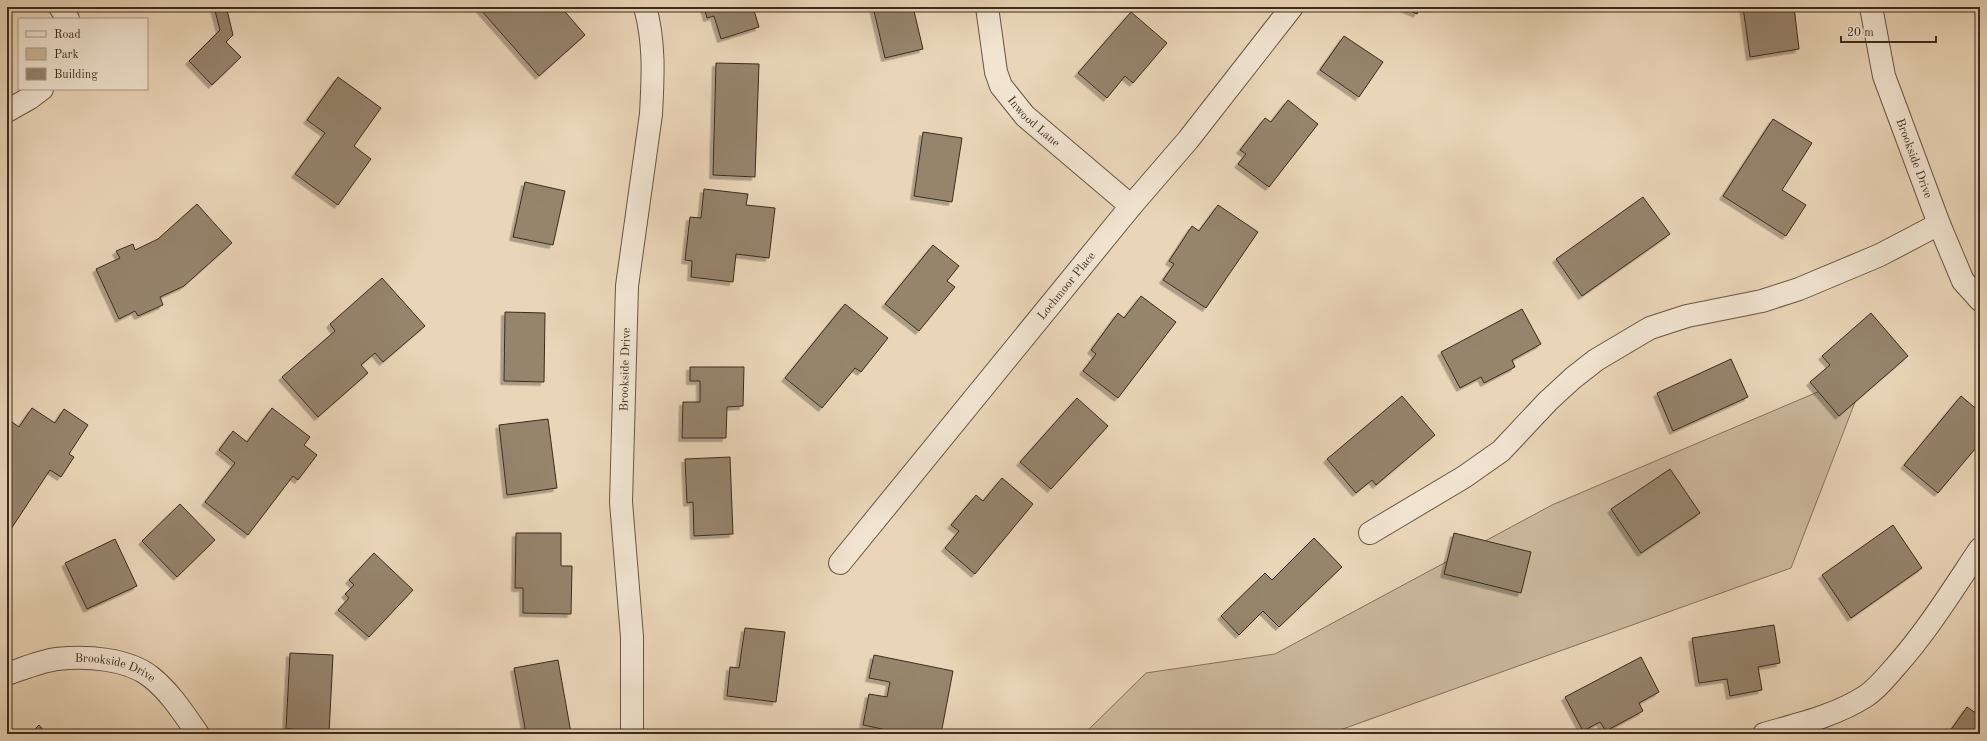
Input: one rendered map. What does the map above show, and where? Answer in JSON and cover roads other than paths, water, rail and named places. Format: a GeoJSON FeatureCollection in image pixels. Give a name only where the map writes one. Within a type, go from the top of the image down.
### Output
{"type":"FeatureCollection","features":[{"type":"Feature","properties":{"kind":"street"},"geometry":{"type":"LineString","coordinates":[[60,7],[67,18]]}},
{"type":"Feature","properties":{"kind":"street","name":"Brookside Drive"},"geometry":{"type":"LineString","coordinates":[[632,734],[632,637],[621,502],[627,286],[651,114],[653,82],[654,60],[650,25],[645,7]]}},
{"type":"Feature","properties":{"kind":"street","name":"Inwood Lane"},"geometry":{"type":"LineString","coordinates":[[987,7],[996,72],[1001,86],[1025,116],[1131,206]]}},
{"type":"Feature","properties":{"kind":"street","name":"Lochmoor Place"},"geometry":{"type":"LineString","coordinates":[[840,563],[1131,206],[1188,140],[1292,7]]}},
{"type":"Feature","properties":{"kind":"street","name":"Brookside Drive"},"geometry":{"type":"LineString","coordinates":[[1872,7],[1884,76],[1939,224],[1963,280],[1980,300]]}},
{"type":"Feature","properties":{"kind":"street"},"geometry":{"type":"LineString","coordinates":[[7,111],[40,90]]}},
{"type":"Feature","properties":{"kind":"street"},"geometry":{"type":"LineString","coordinates":[[1370,533],[1464,477],[1501,451],[1548,401],[1573,378],[1596,360],[1650,328],[1687,316],[1762,301],[1799,289],[1872,258],[1939,224]]}},
{"type":"Feature","properties":{"kind":"street"},"geometry":{"type":"LineString","coordinates":[[1764,734],[1823,717],[1868,695],[1882,682],[1918,641],[1980,549]]}},
{"type":"Feature","properties":{"kind":"street","name":"Brookside Drive"},"geometry":{"type":"LineString","coordinates":[[7,674],[56,659],[97,659],[133,666],[150,676],[165,689],[198,734]]}}]}
